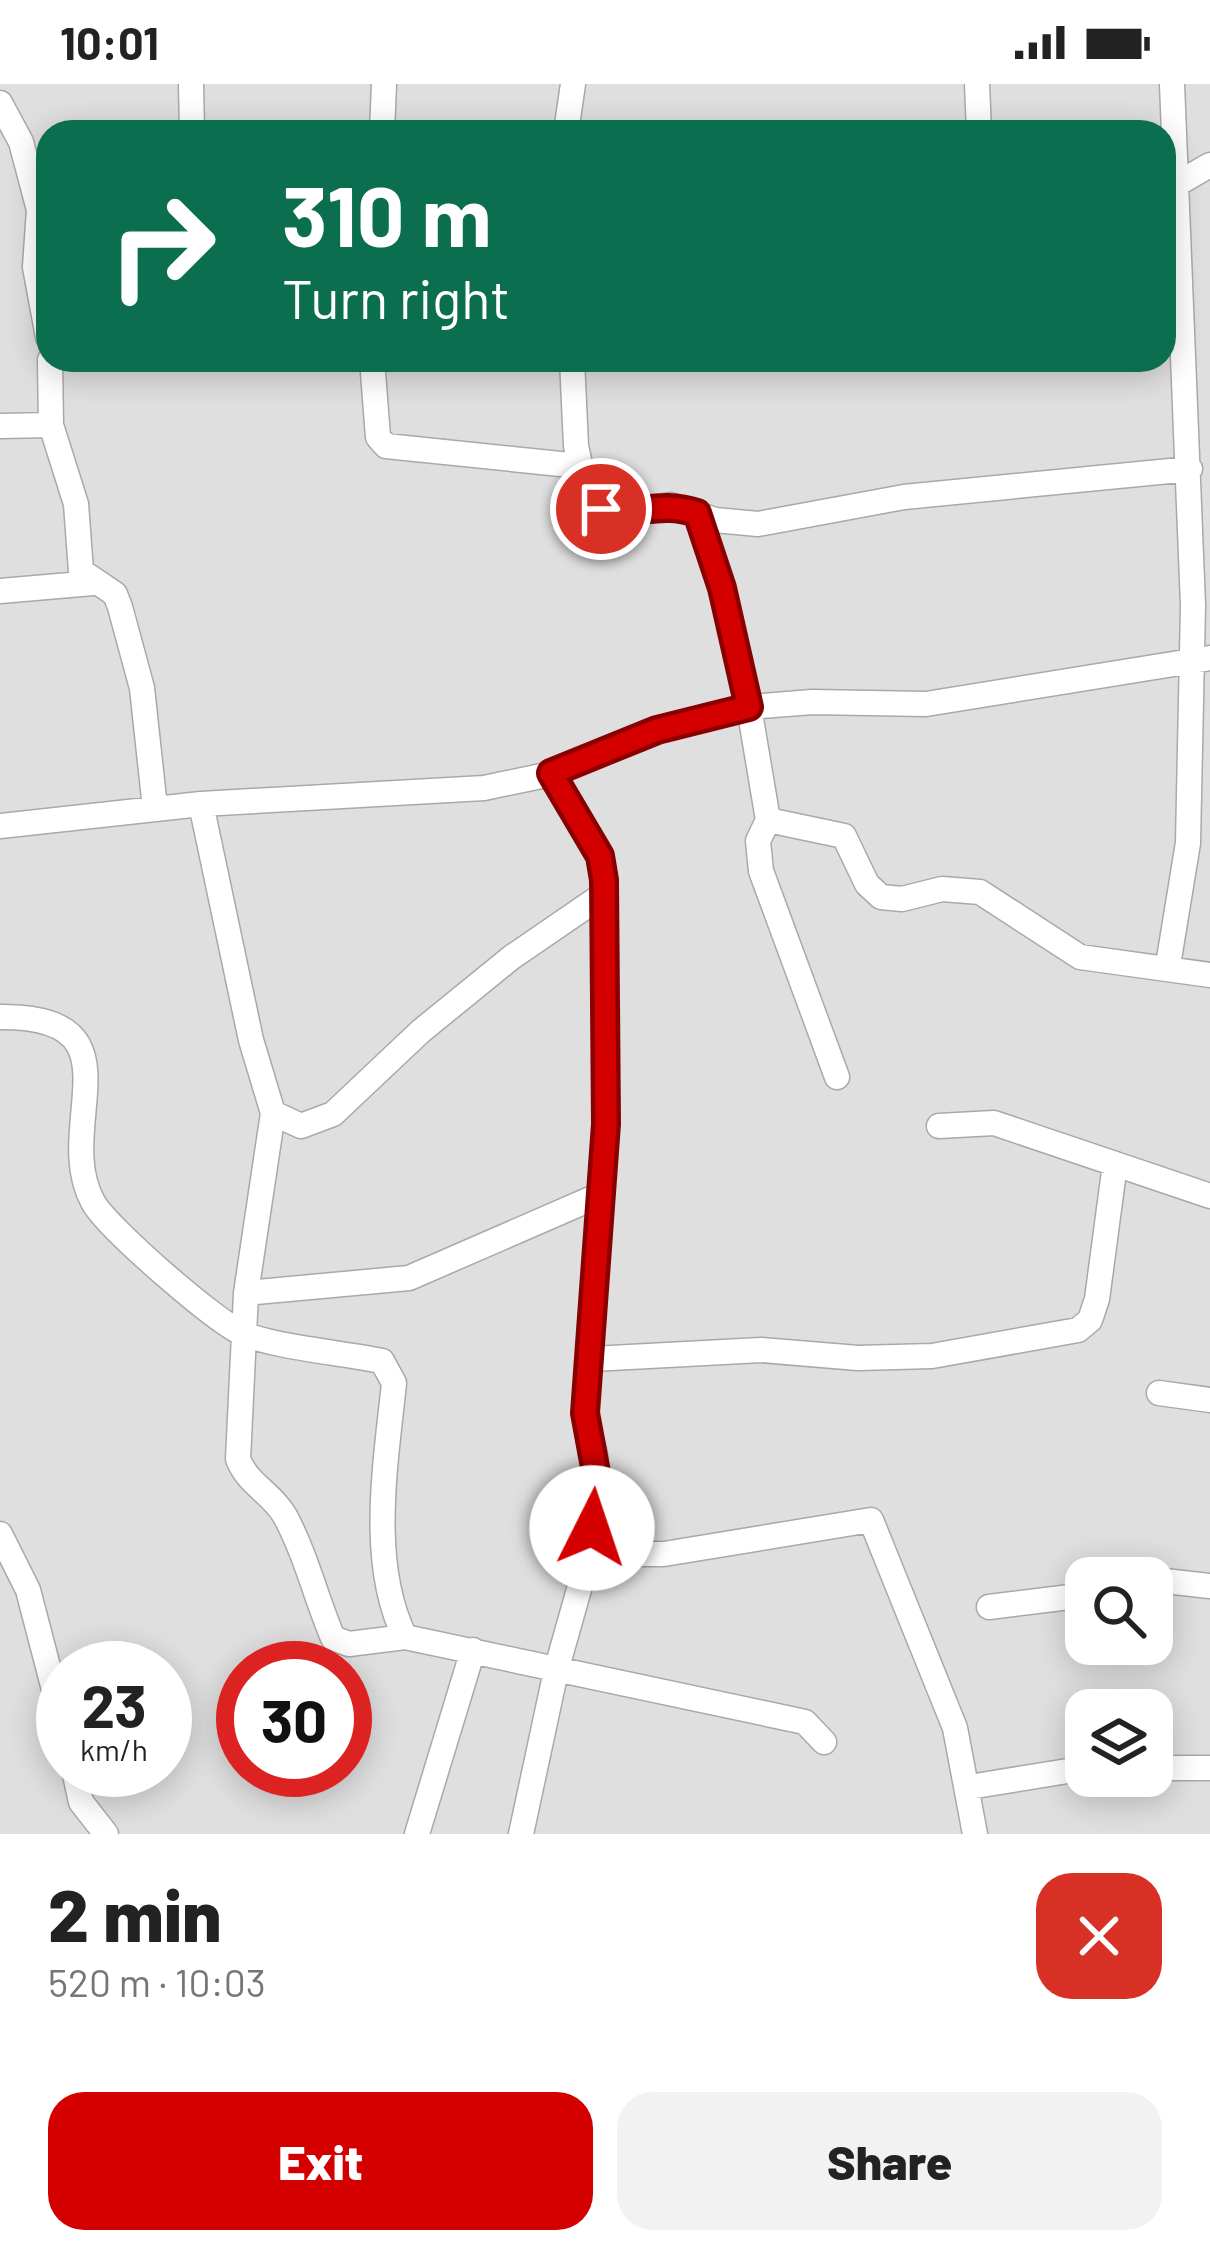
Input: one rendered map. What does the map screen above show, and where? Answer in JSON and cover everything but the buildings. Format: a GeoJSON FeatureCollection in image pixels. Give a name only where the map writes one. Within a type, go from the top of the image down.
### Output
{"type":"FeatureCollection","features":[{"type":"Feature","properties":{"kind":"street"},"geometry":{"type":"LineString","coordinates":[[191,84],[192,120]]}},
{"type":"Feature","properties":{"kind":"street"},"geometry":{"type":"LineString","coordinates":[[382,120],[384,84]]}},
{"type":"Feature","properties":{"kind":"street"},"geometry":{"type":"LineString","coordinates":[[568,120],[573,84]]}},
{"type":"Feature","properties":{"kind":"street"},"geometry":{"type":"LineString","coordinates":[[977,84],[978,120]]}},
{"type":"Feature","properties":{"kind":"street"},"geometry":{"type":"LineString","coordinates":[[1172,84],[1175,120]]}},
{"type":"Feature","properties":{"kind":"street"},"geometry":{"type":"LineString","coordinates":[[0,103],[21,142],[36,199]]}},
{"type":"Feature","properties":{"kind":"street"},"geometry":{"type":"LineString","coordinates":[[1168,965],[1188,844],[1201,659],[1200,506],[1190,469],[1178,314],[1176,131]]}},
{"type":"Feature","properties":{"kind":"street"},"geometry":{"type":"LineString","coordinates":[[1177,143],[1210,156]]}},
{"type":"Feature","properties":{"kind":"street"},"geometry":{"type":"LineString","coordinates":[[1177,184],[1210,165]]}},
{"type":"Feature","properties":{"kind":"street"},"geometry":{"type":"LineString","coordinates":[[50,372],[51,425],[76,504],[81,571],[115,594],[131,645],[155,808]]}},
{"type":"Feature","properties":{"kind":"street"},"geometry":{"type":"LineString","coordinates":[[373,372],[378,437],[386,446],[580,466]]}},
{"type":"Feature","properties":{"kind":"street"},"geometry":{"type":"LineString","coordinates":[[573,372],[587,496],[601,509],[618,513],[670,505],[758,524],[904,497],[1190,469]]}},
{"type":"Feature","properties":{"kind":"street"},"geometry":{"type":"LineString","coordinates":[[0,426],[51,425]]}},
{"type":"Feature","properties":{"kind":"street"},"geometry":{"type":"LineString","coordinates":[[697,513],[722,588],[749,707],[768,820],[758,841],[761,871],[838,1077]]}},
{"type":"Feature","properties":{"kind":"street"},"geometry":{"type":"LineString","coordinates":[[0,591],[93,583]]}},
{"type":"Feature","properties":{"kind":"street"},"geometry":{"type":"LineString","coordinates":[[0,826],[201,804],[484,788],[551,773],[657,730],[749,707],[958,701],[1201,659]]}},
{"type":"Feature","properties":{"kind":"street"},"geometry":{"type":"LineString","coordinates":[[520,1834],[556,1671],[589,1554],[597,1478],[585,1413],[606,1124],[604,894],[600,856],[551,773]]}},
{"type":"Feature","properties":{"kind":"street"},"geometry":{"type":"LineString","coordinates":[[201,804],[251,1040],[273,1113],[271,1154],[246,1293],[235,1436],[244,1474],[284,1514],[320,1594],[333,1638],[349,1644],[405,1637],[473,1650],[805,1722],[824,1742]]}},
{"type":"Feature","properties":{"kind":"street"},"geometry":{"type":"LineString","coordinates":[[768,820],[844,836],[867,884],[881,898],[942,889],[980,892],[1080,957],[1168,965],[1210,975]]}},
{"type":"Feature","properties":{"kind":"street"},"geometry":{"type":"LineString","coordinates":[[273,1113],[301,1126],[333,1114],[422,1030],[512,957],[604,894]]}},
{"type":"Feature","properties":{"kind":"street"},"geometry":{"type":"LineString","coordinates":[[0,1017],[57,1023],[76,1036],[84,1056],[85,1176],[91,1200],[145,1255],[242,1334],[382,1361],[390,1370],[394,1383],[385,1525],[389,1587],[405,1637]]}},
{"type":"Feature","properties":{"kind":"street"},"geometry":{"type":"LineString","coordinates":[[939,1126],[994,1123],[1210,1196]]}},
{"type":"Feature","properties":{"kind":"street"},"geometry":{"type":"LineString","coordinates":[[592,1359],[761,1350],[858,1358],[932,1356],[1078,1330],[1090,1320],[1097,1299],[1115,1164]]}},
{"type":"Feature","properties":{"kind":"street"},"geometry":{"type":"LineString","coordinates":[[246,1293],[409,1278],[602,1194]]}},
{"type":"Feature","properties":{"kind":"street"},"geometry":{"type":"LineString","coordinates":[[1159,1393],[1210,1400]]}},
{"type":"Feature","properties":{"kind":"street"},"geometry":{"type":"LineString","coordinates":[[589,1554],[664,1554],[871,1520],[943,1693],[969,1787],[975,1834]]}},
{"type":"Feature","properties":{"kind":"street"},"geometry":{"type":"LineString","coordinates":[[0,1534],[28,1590],[41,1641]]}},
{"type":"Feature","properties":{"kind":"street"},"geometry":{"type":"LineString","coordinates":[[1173,1582],[1210,1586]]}},
{"type":"Feature","properties":{"kind":"street"},"geometry":{"type":"LineString","coordinates":[[989,1606],[1065,1597]]}},
{"type":"Feature","properties":{"kind":"street"},"geometry":{"type":"LineString","coordinates":[[417,1834],[473,1650]]}},
{"type":"Feature","properties":{"kind":"street"},"geometry":{"type":"LineString","coordinates":[[1173,1768],[1210,1768]]}},
{"type":"Feature","properties":{"kind":"street"},"geometry":{"type":"LineString","coordinates":[[969,1787],[1065,1771]]}},
{"type":"Feature","properties":{"kind":"street"},"geometry":{"type":"LineString","coordinates":[[79,1797],[106,1834]]}},
{"type":"Feature","properties":{"kind":"shaded area"},"geometry":{"type":"Polygon","coordinates":[[[0,84],[1210,84],[1210,1834],[0,1834],[0,84]]]}},
{"type":"Feature","properties":{"kind":"route"},"geometry":{"type":"LineString","coordinates":[[592,1528],[597,1478],[585,1413],[606,1124],[604,880],[600,856],[551,773],[657,730],[749,707],[722,588],[697,513],[650,504],[618,513],[601,509]]}}]}
